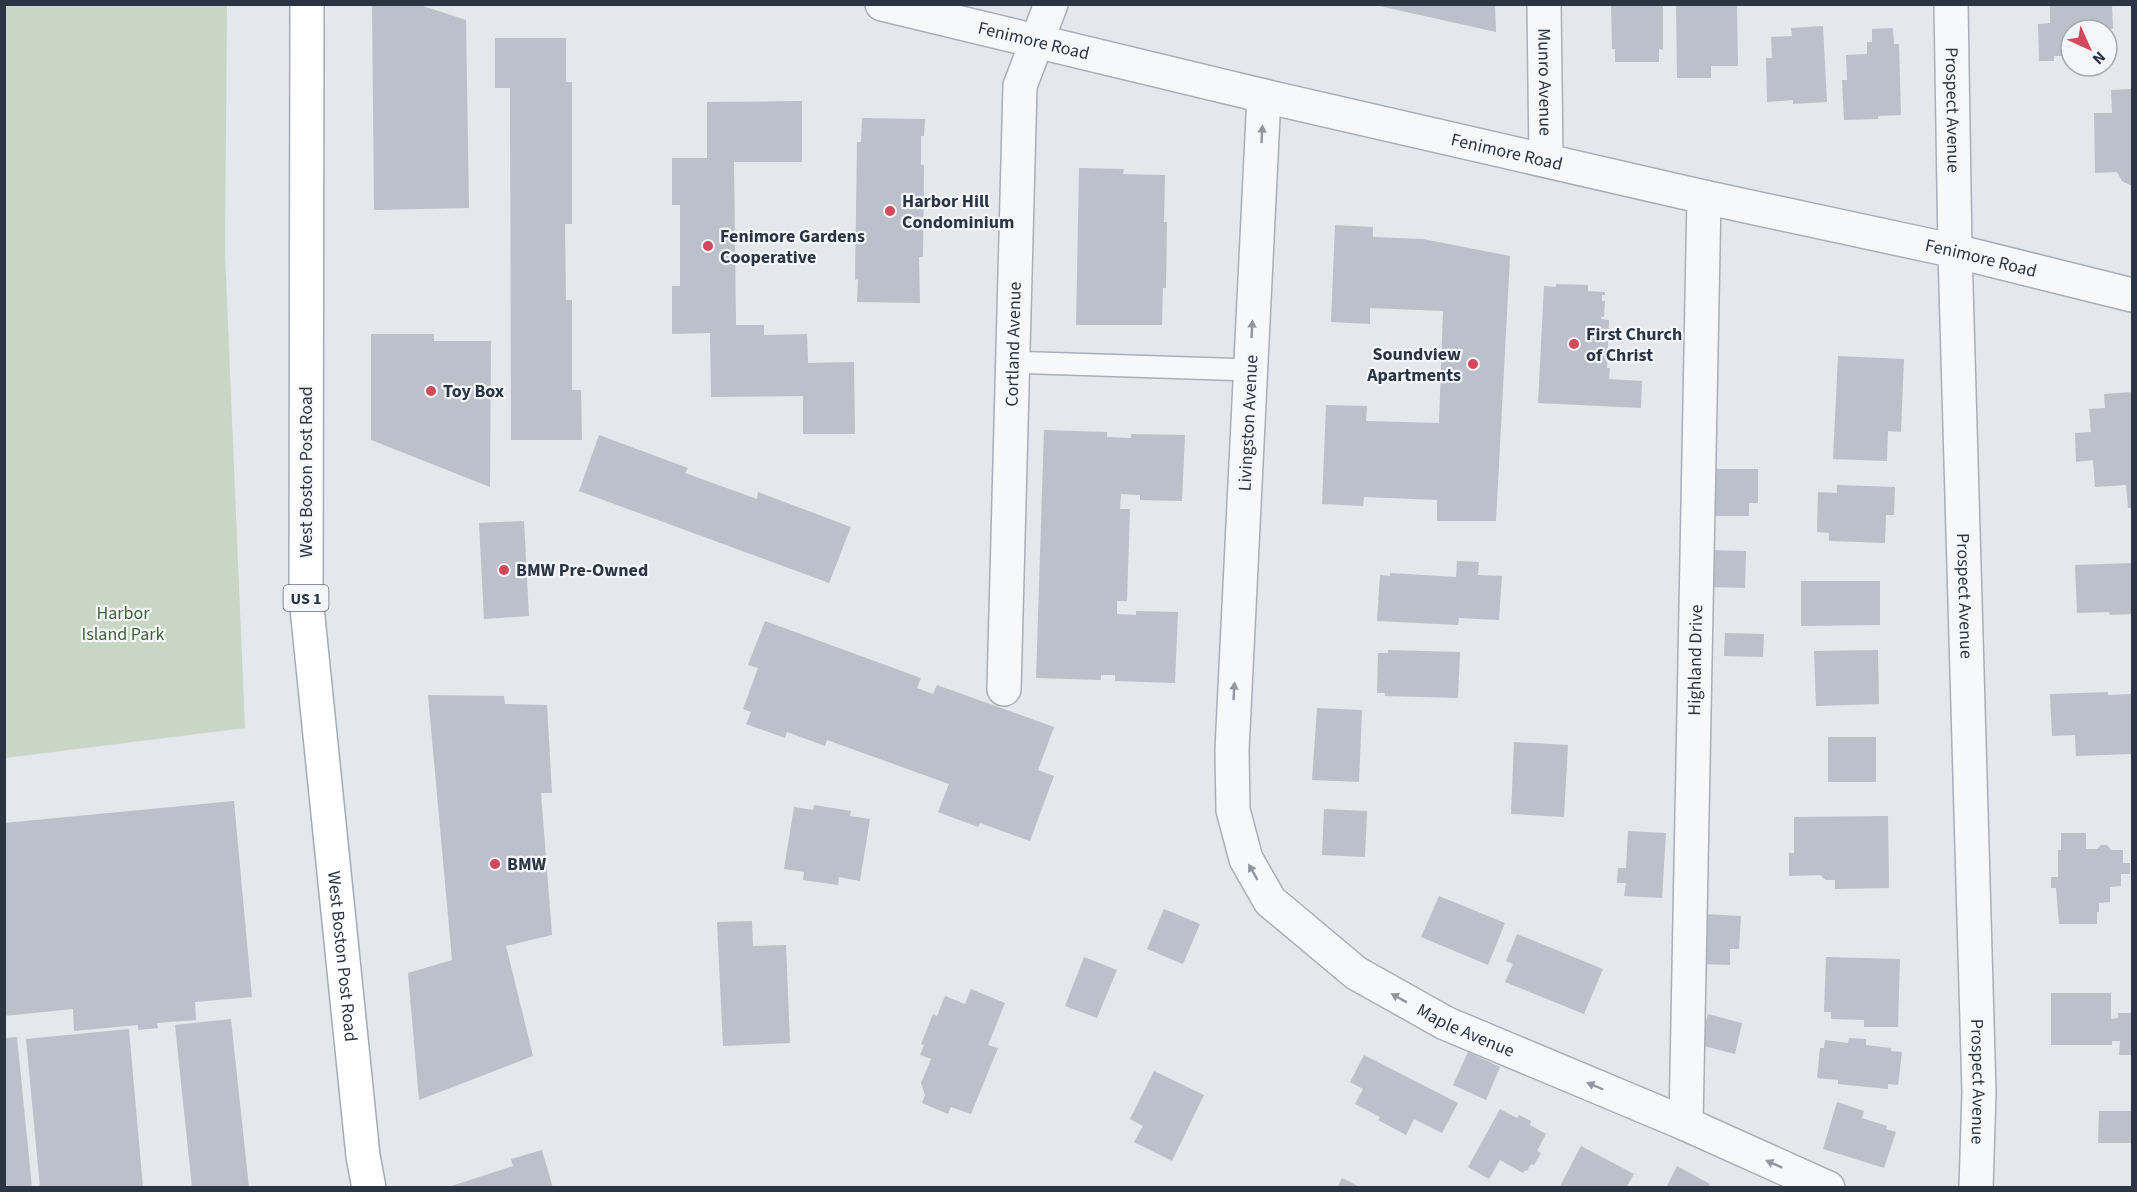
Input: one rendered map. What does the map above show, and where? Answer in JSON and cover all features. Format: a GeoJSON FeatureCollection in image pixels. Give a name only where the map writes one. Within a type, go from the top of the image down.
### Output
{"type":"FeatureCollection","features":[{"type":"Feature","properties":{"kind":"main road","name":"West Boston Post Road"},"geometry":{"type":"LineString","coordinates":[[307,4],[306,598],[362,1144],[369,1188]]}},
{"type":"Feature","properties":{"kind":"street","name":"Fenimore Road"},"geometry":{"type":"LineString","coordinates":[[882,4],[1264,96],[1704,197],[1954,251],[2133,295]]}},
{"type":"Feature","properties":{"kind":"street","name":"Cortland Avenue"},"geometry":{"type":"LineString","coordinates":[[1004,689],[1020,86],[1051,4]]}},
{"type":"Feature","properties":{"kind":"street","name":"Munro Avenue"},"geometry":{"type":"LineString","coordinates":[[1544,4],[1546,159]]}},
{"type":"Feature","properties":{"kind":"street","name":"Prospect Avenue"},"geometry":{"type":"LineString","coordinates":[[1951,4],[1954,251],[1979,1092],[1976,1188]]}},
{"type":"Feature","properties":{"kind":"street","name":"Livingston Avenue"},"geometry":{"type":"LineString","coordinates":[[1232,750],[1264,96]]}},
{"type":"Feature","properties":{"kind":"street","name":"Highland Drive"},"geometry":{"type":"LineString","coordinates":[[1686,1124],[1704,197]]}},
{"type":"Feature","properties":{"kind":"street","name":"Maple Avenue"},"geometry":{"type":"LineString","coordinates":[[1232,750],[1233,810],[1246,859],[1270,902],[1356,974],[1445,1023],[1686,1124],[1828,1188]]}},
{"type":"Feature","properties":{"kind":"lane"},"geometry":{"type":"LineString","coordinates":[[1012,362],[1250,370]]}},
{"type":"Feature","properties":{"kind":"green space","name":"Harbor Island Park"},"geometry":{"type":"Polygon","coordinates":[[[4,5],[227,5],[225,253],[245,728],[5,758],[4,5]]]}},
{"type":"Feature","properties":{"kind":"building"},"geometry":{"type":"Polygon","coordinates":[[[417,4],[466,20],[469,208],[374,210],[372,5],[417,4]]]}},
{"type":"Feature","properties":{"kind":"building"},"geometry":{"type":"Polygon","coordinates":[[[1495,4],[1496,32],[1375,5],[1495,4]]]}},
{"type":"Feature","properties":{"kind":"building"},"geometry":{"type":"Polygon","coordinates":[[[1611,4],[1663,4],[1663,50],[1659,49],[1659,62],[1615,62],[1615,49],[1612,49],[1611,4]]]}},
{"type":"Feature","properties":{"kind":"building"},"geometry":{"type":"Polygon","coordinates":[[[1676,4],[1737,4],[1738,66],[1711,66],[1711,78],[1677,78],[1676,4]]]}},
{"type":"Feature","properties":{"kind":"building"},"geometry":{"type":"Polygon","coordinates":[[[2050,4],[2112,4],[2113,18],[2059,18],[2059,56],[2054,56],[2054,61],[2039,61],[2038,24],[2050,23],[2050,4]]]}},
{"type":"Feature","properties":{"kind":"building"},"geometry":{"type":"Polygon","coordinates":[[[1823,26],[1827,102],[1793,104],[1793,100],[1767,102],[1766,58],[1772,58],[1771,37],[1792,36],[1791,28],[1823,26]]]}},
{"type":"Feature","properties":{"kind":"building"},"geometry":{"type":"Polygon","coordinates":[[[1893,28],[1894,44],[1899,44],[1901,115],[1878,116],[1878,119],[1844,120],[1842,80],[1847,80],[1846,55],[1867,54],[1867,42],[1872,42],[1872,29],[1893,28]]]}},
{"type":"Feature","properties":{"kind":"building"},"geometry":{"type":"Polygon","coordinates":[[[495,38],[566,38],[566,82],[572,82],[572,224],[565,224],[566,300],[572,300],[572,390],[581,390],[582,440],[511,440],[510,88],[495,88],[495,38]]]}},
{"type":"Feature","properties":{"kind":"building"},"geometry":{"type":"Polygon","coordinates":[[[2132,89],[2132,186],[2122,181],[2117,172],[2095,173],[2094,113],[2112,113],[2111,90],[2132,89]]]}},
{"type":"Feature","properties":{"kind":"building","name":"Fenimore Gardens Cooperative"},"geometry":{"type":"Polygon","coordinates":[[[802,101],[802,162],[734,162],[736,325],[764,325],[764,335],[807,334],[808,363],[854,362],[855,434],[803,434],[803,396],[711,397],[710,333],[672,334],[672,286],[680,286],[680,205],[672,205],[672,158],[707,158],[707,102],[802,101]]]}},
{"type":"Feature","properties":{"kind":"building","name":"Harbor Hill Condominium"},"geometry":{"type":"Polygon","coordinates":[[[862,118],[925,119],[924,136],[921,136],[921,165],[924,165],[923,257],[919,257],[920,303],[857,302],[858,279],[855,280],[857,142],[861,142],[862,118]]]}},
{"type":"Feature","properties":{"kind":"building"},"geometry":{"type":"Polygon","coordinates":[[[1079,168],[1124,169],[1123,174],[1165,175],[1166,288],[1163,288],[1162,325],[1076,325],[1079,168]]]}},
{"type":"Feature","properties":{"kind":"building","name":"Soundview Apartments"},"geometry":{"type":"Polygon","coordinates":[[[1335,225],[1373,227],[1373,237],[1423,239],[1510,256],[1496,521],[1437,521],[1437,500],[1364,497],[1363,506],[1322,504],[1326,405],[1367,406],[1366,421],[1439,423],[1443,311],[1370,308],[1370,324],[1331,322],[1335,225]]]}},
{"type":"Feature","properties":{"kind":"building","name":"First Church of Christ"},"geometry":{"type":"Polygon","coordinates":[[[1556,284],[1588,285],[1588,291],[1605,292],[1605,295],[1602,295],[1602,301],[1605,301],[1604,317],[1601,319],[1609,320],[1607,368],[1610,368],[1609,379],[1642,381],[1641,408],[1538,403],[1544,286],[1556,287],[1556,284]]]}},
{"type":"Feature","properties":{"kind":"building","name":"Toy Box"},"geometry":{"type":"Polygon","coordinates":[[[371,334],[434,334],[434,341],[491,341],[490,487],[371,440],[371,334]]]}},
{"type":"Feature","properties":{"kind":"building"},"geometry":{"type":"Polygon","coordinates":[[[1838,356],[1904,359],[1901,432],[1888,431],[1887,461],[1833,459],[1838,356]]]}},
{"type":"Feature","properties":{"kind":"building"},"geometry":{"type":"Polygon","coordinates":[[[2132,392],[2132,508],[2128,508],[2126,485],[2095,487],[2093,460],[2076,462],[2075,433],[2091,432],[2089,409],[2105,408],[2104,394],[2132,392]]]}},
{"type":"Feature","properties":{"kind":"building"},"geometry":{"type":"Polygon","coordinates":[[[1044,430],[1107,432],[1107,437],[1131,438],[1131,434],[1185,435],[1182,501],[1140,500],[1140,495],[1121,494],[1120,509],[1130,509],[1127,601],[1117,601],[1117,614],[1136,615],[1136,611],[1178,612],[1175,683],[1115,681],[1115,675],[1101,675],[1101,680],[1036,678],[1044,430]]]}},
{"type":"Feature","properties":{"kind":"building"},"geometry":{"type":"Polygon","coordinates":[[[599,435],[688,468],[685,473],[757,499],[758,492],[851,527],[829,583],[579,491],[599,435]]]}},
{"type":"Feature","properties":{"kind":"building"},"geometry":{"type":"Polygon","coordinates":[[[1711,469],[1758,469],[1758,503],[1749,503],[1749,516],[1710,516],[1711,469]]]}},
{"type":"Feature","properties":{"kind":"building"},"geometry":{"type":"Polygon","coordinates":[[[1837,485],[1895,487],[1894,515],[1886,515],[1885,543],[1829,541],[1829,533],[1817,532],[1818,492],[1837,493],[1837,485]]]}},
{"type":"Feature","properties":{"kind":"building","name":"BMW Pre-Owned"},"geometry":{"type":"Polygon","coordinates":[[[524,521],[529,616],[484,619],[479,523],[524,521]]]}},
{"type":"Feature","properties":{"kind":"building"},"geometry":{"type":"Polygon","coordinates":[[[1710,550],[1746,551],[1745,588],[1709,587],[1710,550]]]}},
{"type":"Feature","properties":{"kind":"building"},"geometry":{"type":"Polygon","coordinates":[[[1457,561],[1479,562],[1478,575],[1502,576],[1499,620],[1459,618],[1458,625],[1377,621],[1380,575],[1390,576],[1390,573],[1456,577],[1457,561]]]}},
{"type":"Feature","properties":{"kind":"building"},"geometry":{"type":"Polygon","coordinates":[[[2132,563],[2132,614],[2077,613],[2075,565],[2132,563]]]}},
{"type":"Feature","properties":{"kind":"building"},"geometry":{"type":"Polygon","coordinates":[[[1801,581],[1880,581],[1880,625],[1801,626],[1801,581]]]}},
{"type":"Feature","properties":{"kind":"building"},"geometry":{"type":"Polygon","coordinates":[[[765,621],[921,678],[917,688],[933,694],[937,685],[1054,727],[1038,770],[1054,776],[1030,841],[980,823],[978,827],[938,812],[949,784],[827,740],[825,746],[787,732],[785,738],[746,724],[751,712],[743,709],[758,668],[748,665],[765,621]]]}},
{"type":"Feature","properties":{"kind":"building"},"geometry":{"type":"Polygon","coordinates":[[[1725,633],[1764,634],[1763,657],[1724,656],[1725,633]]]}},
{"type":"Feature","properties":{"kind":"building"},"geometry":{"type":"Polygon","coordinates":[[[1388,650],[1460,652],[1458,698],[1385,696],[1385,693],[1377,693],[1378,653],[1388,653],[1388,650]]]}},
{"type":"Feature","properties":{"kind":"building"},"geometry":{"type":"Polygon","coordinates":[[[1878,650],[1879,704],[1816,706],[1814,651],[1878,650]]]}},
{"type":"Feature","properties":{"kind":"building"},"geometry":{"type":"Polygon","coordinates":[[[2108,692],[2108,695],[2132,694],[2132,754],[2076,756],[2075,735],[2052,736],[2050,694],[2108,692]]]}},
{"type":"Feature","properties":{"kind":"building","name":"BMW"},"geometry":{"type":"Polygon","coordinates":[[[428,695],[504,696],[505,704],[547,705],[552,793],[541,793],[552,935],[506,946],[533,1056],[419,1100],[408,973],[452,960],[428,695]]]}},
{"type":"Feature","properties":{"kind":"building"},"geometry":{"type":"Polygon","coordinates":[[[1317,708],[1362,710],[1359,782],[1312,780],[1317,708]]]}},
{"type":"Feature","properties":{"kind":"building"},"geometry":{"type":"Polygon","coordinates":[[[1828,737],[1876,737],[1876,782],[1828,782],[1828,737]]]}},
{"type":"Feature","properties":{"kind":"building"},"geometry":{"type":"Polygon","coordinates":[[[1514,742],[1568,745],[1564,817],[1511,814],[1514,742]]]}},
{"type":"Feature","properties":{"kind":"building"},"geometry":{"type":"Polygon","coordinates":[[[234,801],[252,997],[195,1002],[196,1020],[157,1023],[158,1028],[138,1030],[138,1025],[74,1031],[73,1009],[4,1016],[4,823],[234,801]]]}},
{"type":"Feature","properties":{"kind":"building"},"geometry":{"type":"Polygon","coordinates":[[[814,805],[851,811],[850,816],[870,819],[860,881],[839,877],[838,885],[803,880],[804,872],[784,869],[794,807],[813,810],[814,805]]]}},
{"type":"Feature","properties":{"kind":"building"},"geometry":{"type":"Polygon","coordinates":[[[1324,809],[1367,811],[1365,857],[1322,855],[1324,809]]]}},
{"type":"Feature","properties":{"kind":"building"},"geometry":{"type":"Polygon","coordinates":[[[1888,816],[1889,888],[1835,889],[1835,880],[1826,880],[1820,875],[1789,876],[1789,853],[1794,853],[1794,817],[1888,816]]]}},
{"type":"Feature","properties":{"kind":"building"},"geometry":{"type":"Polygon","coordinates":[[[1628,831],[1666,833],[1662,898],[1624,896],[1626,883],[1617,883],[1618,868],[1626,868],[1628,831]]]}},
{"type":"Feature","properties":{"kind":"building"},"geometry":{"type":"Polygon","coordinates":[[[2061,833],[2086,833],[2086,849],[2097,849],[2101,845],[2107,845],[2111,850],[2123,850],[2123,863],[2130,863],[2130,874],[2121,874],[2121,886],[2110,887],[2110,902],[2099,903],[2097,924],[2059,924],[2056,888],[2051,888],[2051,877],[2058,877],[2058,850],[2061,850],[2061,833]]]}},
{"type":"Feature","properties":{"kind":"building"},"geometry":{"type":"Polygon","coordinates":[[[1439,896],[1505,923],[1488,965],[1421,937],[1439,896]]]}},
{"type":"Feature","properties":{"kind":"building"},"geometry":{"type":"Polygon","coordinates":[[[1164,909],[1200,924],[1183,964],[1147,949],[1164,909]]]}},
{"type":"Feature","properties":{"kind":"building"},"geometry":{"type":"Polygon","coordinates":[[[1703,914],[1741,916],[1739,949],[1730,949],[1730,965],[1701,964],[1703,914]]]}},
{"type":"Feature","properties":{"kind":"building"},"geometry":{"type":"Polygon","coordinates":[[[752,921],[753,946],[786,945],[790,1043],[723,1046],[717,922],[752,921]]]}},
{"type":"Feature","properties":{"kind":"building"},"geometry":{"type":"Polygon","coordinates":[[[1517,934],[1603,969],[1584,1014],[1505,982],[1513,964],[1506,961],[1517,934]]]}},
{"type":"Feature","properties":{"kind":"building"},"geometry":{"type":"Polygon","coordinates":[[[1084,957],[1117,970],[1097,1018],[1065,1006],[1084,957]]]}},
{"type":"Feature","properties":{"kind":"building"},"geometry":{"type":"Polygon","coordinates":[[[1826,957],[1900,959],[1898,1027],[1864,1027],[1864,1020],[1831,1019],[1831,1012],[1824,1012],[1826,957]]]}},
{"type":"Feature","properties":{"kind":"building"},"geometry":{"type":"Polygon","coordinates":[[[971,989],[1005,1003],[988,1045],[998,1048],[971,1114],[951,1107],[948,1114],[922,1103],[925,1095],[921,1083],[931,1059],[920,1055],[924,1045],[921,1044],[933,1014],[937,1016],[945,996],[965,1004],[971,989]]]}},
{"type":"Feature","properties":{"kind":"building"},"geometry":{"type":"Polygon","coordinates":[[[2051,993],[2111,993],[2111,1019],[2118,1018],[2118,1013],[2132,1013],[2132,1055],[2119,1055],[2120,1041],[2112,1041],[2112,1045],[2051,1045],[2051,993]]]}},
{"type":"Feature","properties":{"kind":"building"},"geometry":{"type":"Polygon","coordinates":[[[1708,1014],[1742,1023],[1735,1054],[1700,1045],[1708,1014]]]}},
{"type":"Feature","properties":{"kind":"building"},"geometry":{"type":"Polygon","coordinates":[[[231,1019],[249,1188],[192,1188],[175,1025],[231,1019]]]}},
{"type":"Feature","properties":{"kind":"building"},"geometry":{"type":"Polygon","coordinates":[[[129,1029],[143,1188],[40,1188],[26,1039],[129,1029]]]}},
{"type":"Feature","properties":{"kind":"building"},"geometry":{"type":"Polygon","coordinates":[[[17,1037],[32,1188],[4,1188],[4,1038],[17,1037]]]}},
{"type":"Feature","properties":{"kind":"building"},"geometry":{"type":"Polygon","coordinates":[[[1849,1038],[1866,1039],[1866,1045],[1891,1048],[1891,1051],[1902,1052],[1898,1085],[1888,1084],[1888,1089],[1838,1084],[1838,1080],[1817,1078],[1820,1048],[1824,1048],[1825,1040],[1848,1043],[1849,1038]]]}},
{"type":"Feature","properties":{"kind":"building"},"geometry":{"type":"Polygon","coordinates":[[[1468,1052],[1500,1067],[1486,1100],[1453,1085],[1468,1052]]]}},
{"type":"Feature","properties":{"kind":"building"},"geometry":{"type":"Polygon","coordinates":[[[1364,1055],[1458,1103],[1442,1133],[1414,1119],[1406,1135],[1378,1120],[1380,1117],[1355,1104],[1363,1089],[1350,1082],[1364,1055]]]}},
{"type":"Feature","properties":{"kind":"building"},"geometry":{"type":"Polygon","coordinates":[[[1154,1071],[1204,1095],[1172,1161],[1134,1142],[1143,1126],[1130,1119],[1154,1071]]]}},
{"type":"Feature","properties":{"kind":"building"},"geometry":{"type":"Polygon","coordinates":[[[1837,1102],[1864,1111],[1862,1118],[1887,1126],[1886,1129],[1896,1132],[1884,1168],[1823,1149],[1837,1102]]]}},
{"type":"Feature","properties":{"kind":"building"},"geometry":{"type":"Polygon","coordinates":[[[1500,1109],[1517,1118],[1519,1115],[1531,1121],[1530,1125],[1546,1134],[1537,1151],[1541,1153],[1534,1165],[1531,1164],[1527,1171],[1523,1173],[1500,1160],[1489,1179],[1468,1167],[1500,1109]]]}},
{"type":"Feature","properties":{"kind":"building"},"geometry":{"type":"Polygon","coordinates":[[[2099,1111],[2132,1111],[2132,1143],[2098,1143],[2099,1111]]]}},
{"type":"Feature","properties":{"kind":"building"},"geometry":{"type":"Polygon","coordinates":[[[1581,1146],[1634,1174],[1626,1188],[1559,1188],[1581,1146]]]}},
{"type":"Feature","properties":{"kind":"building"},"geometry":{"type":"Polygon","coordinates":[[[542,1150],[553,1188],[445,1188],[513,1166],[511,1159],[542,1150]]]}},
{"type":"Feature","properties":{"kind":"building"},"geometry":{"type":"Polygon","coordinates":[[[1677,1166],[1710,1184],[1708,1188],[1666,1188],[1677,1166]]]}},
{"type":"Feature","properties":{"kind":"building"},"geometry":{"type":"Polygon","coordinates":[[[1342,1178],[1362,1188],[1337,1188],[1342,1178]]]}},
{"type":"Feature","properties":{"kind":"place","name":"Harbor Hill Condominium"},"geometry":{"type":"Point","coordinates":[890,211]}},
{"type":"Feature","properties":{"kind":"place","name":"Fenimore Gardens Cooperative"},"geometry":{"type":"Point","coordinates":[708,246]}},
{"type":"Feature","properties":{"kind":"place","name":"First Church of Christ"},"geometry":{"type":"Point","coordinates":[1574,344]}},
{"type":"Feature","properties":{"kind":"place","name":"Soundview Apartments"},"geometry":{"type":"Point","coordinates":[1473,364]}},
{"type":"Feature","properties":{"kind":"place","name":"Toy Box"},"geometry":{"type":"Point","coordinates":[431,391]}},
{"type":"Feature","properties":{"kind":"place","name":"BMW Pre-Owned"},"geometry":{"type":"Point","coordinates":[504,570]}},
{"type":"Feature","properties":{"kind":"place","name":"BMW"},"geometry":{"type":"Point","coordinates":[495,864]}}]}
